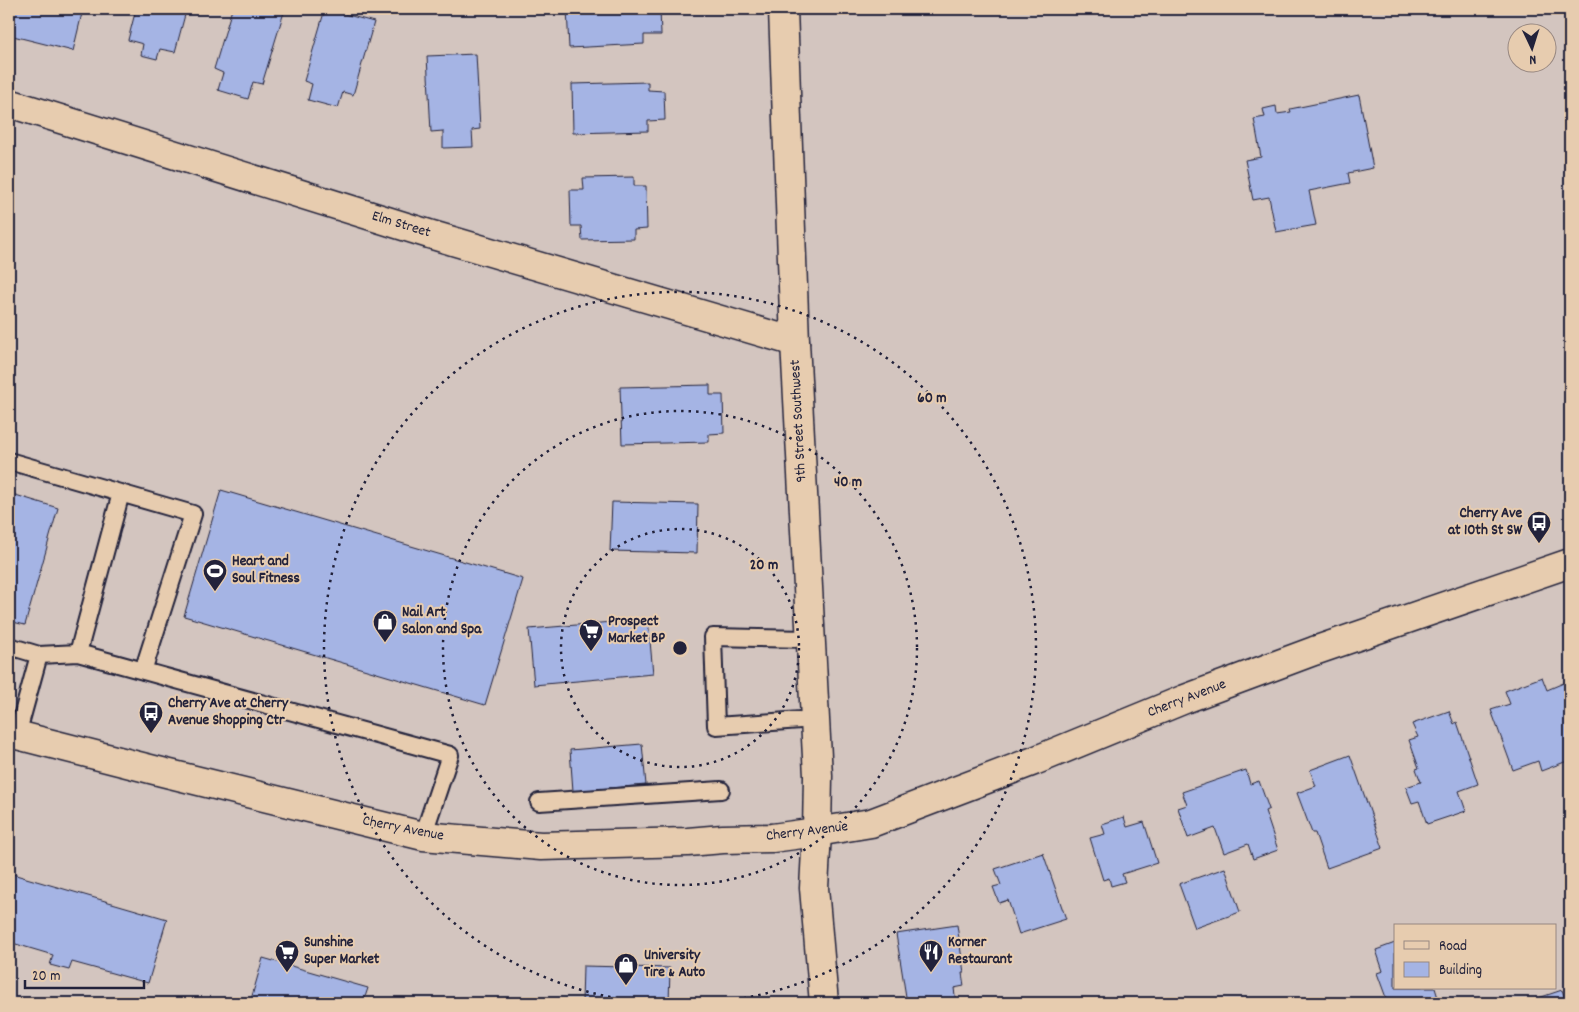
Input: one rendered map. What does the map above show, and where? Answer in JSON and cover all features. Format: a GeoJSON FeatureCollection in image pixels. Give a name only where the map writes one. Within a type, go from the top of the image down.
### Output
{"type":"FeatureCollection","features":[{"type":"Feature","properties":{"kind":"street","name":"9th Street Southwest"},"geometry":{"type":"LineString","coordinates":[[783,9],[795,342],[818,776],[814,888],[824,1003]]}},
{"type":"Feature","properties":{"kind":"street","name":"Elm Street"},"geometry":{"type":"LineString","coordinates":[[9,103],[420,231],[795,342]]}},
{"type":"Feature","properties":{"kind":"street","name":"Cherry Avenue"},"geometry":{"type":"LineString","coordinates":[[13,734],[423,836],[541,846],[772,838],[871,823],[1034,761],[1185,698],[1314,650],[1570,563]]}},
{"type":"Feature","properties":{"kind":"lane"},"geometry":{"type":"LineString","coordinates":[[9,461],[192,514],[143,671]]}},
{"type":"Feature","properties":{"kind":"lane"},"geometry":{"type":"LineString","coordinates":[[78,653],[121,493]]}},
{"type":"Feature","properties":{"kind":"lane"},"geometry":{"type":"LineString","coordinates":[[810,639],[714,637],[716,726],[815,719]]}},
{"type":"Feature","properties":{"kind":"lane"},"geometry":{"type":"LineString","coordinates":[[9,646],[38,655],[78,653],[450,754],[423,836]]}},
{"type":"Feature","properties":{"kind":"lane"},"geometry":{"type":"LineString","coordinates":[[13,734],[38,655]]}},
{"type":"Feature","properties":{"kind":"lane"},"geometry":{"type":"LineString","coordinates":[[539,802],[721,790]]}},
{"type":"Feature","properties":{"kind":"building"},"geometry":{"type":"Polygon","coordinates":[[[15,9],[83,9],[73,51],[9,35],[15,9]]]}},
{"type":"Feature","properties":{"kind":"building"},"geometry":{"type":"Polygon","coordinates":[[[136,9],[179,9],[186,11],[175,52],[160,49],[157,59],[141,55],[143,44],[128,40],[136,9]]]}},
{"type":"Feature","properties":{"kind":"building"},"geometry":{"type":"Polygon","coordinates":[[[232,9],[272,9],[284,12],[262,84],[253,82],[248,99],[218,90],[223,73],[214,69],[232,9]]]}},
{"type":"Feature","properties":{"kind":"building"},"geometry":{"type":"Polygon","coordinates":[[[325,9],[374,22],[353,95],[343,92],[338,108],[308,100],[312,84],[304,81],[325,9]]]}},
{"type":"Feature","properties":{"kind":"building"},"geometry":{"type":"Polygon","coordinates":[[[567,9],[660,9],[661,35],[644,35],[644,44],[569,48],[567,9]]]}},
{"type":"Feature","properties":{"kind":"building"},"geometry":{"type":"Polygon","coordinates":[[[476,54],[480,129],[472,130],[473,147],[443,148],[443,131],[431,132],[427,56],[476,54]]]}},
{"type":"Feature","properties":{"kind":"building"},"geometry":{"type":"Polygon","coordinates":[[[648,82],[648,90],[664,91],[665,120],[648,121],[648,131],[573,133],[572,84],[648,82]]]}},
{"type":"Feature","properties":{"kind":"building"},"geometry":{"type":"Polygon","coordinates":[[[1359,95],[1373,168],[1348,173],[1350,183],[1309,191],[1316,225],[1276,232],[1269,197],[1253,200],[1245,160],[1261,157],[1254,119],[1265,117],[1263,109],[1276,106],[1277,114],[1291,112],[1290,109],[1359,95]]]}},
{"type":"Feature","properties":{"kind":"building"},"geometry":{"type":"Polygon","coordinates":[[[634,177],[634,186],[646,186],[647,229],[634,230],[634,239],[582,240],[581,226],[571,226],[570,190],[584,190],[583,178],[634,177]]]}},
{"type":"Feature","properties":{"kind":"building"},"geometry":{"type":"Polygon","coordinates":[[[710,385],[710,395],[723,395],[724,433],[709,434],[709,442],[622,444],[620,387],[710,385]]]}},
{"type":"Feature","properties":{"kind":"building"},"geometry":{"type":"Polygon","coordinates":[[[221,490],[523,579],[485,705],[184,616],[221,490]]]}},
{"type":"Feature","properties":{"kind":"building"},"geometry":{"type":"Polygon","coordinates":[[[9,493],[58,508],[25,625],[9,621],[9,493]]]}},
{"type":"Feature","properties":{"kind":"building"},"geometry":{"type":"Polygon","coordinates":[[[612,502],[698,504],[697,553],[610,551],[612,502]]]}},
{"type":"Feature","properties":{"kind":"building","name":"Prospect Market BP"},"geometry":{"type":"Polygon","coordinates":[[[648,619],[653,674],[534,685],[529,629],[648,619]]]}},
{"type":"Feature","properties":{"kind":"building"},"geometry":{"type":"Polygon","coordinates":[[[1542,677],[1547,690],[1566,682],[1570,694],[1570,750],[1567,751],[1570,760],[1541,771],[1538,761],[1513,770],[1491,710],[1510,704],[1505,691],[1542,677]]]}},
{"type":"Feature","properties":{"kind":"building"},"geometry":{"type":"Polygon","coordinates":[[[1449,711],[1454,724],[1457,722],[1478,784],[1459,791],[1466,811],[1427,824],[1419,801],[1412,803],[1406,787],[1421,782],[1416,769],[1419,768],[1409,740],[1418,737],[1412,724],[1449,711]]]}},
{"type":"Feature","properties":{"kind":"building"},"geometry":{"type":"Polygon","coordinates":[[[642,744],[646,785],[573,791],[570,750],[642,744]]]}},
{"type":"Feature","properties":{"kind":"building"},"geometry":{"type":"Polygon","coordinates":[[[1350,755],[1383,848],[1327,868],[1315,833],[1312,833],[1297,793],[1316,786],[1310,770],[1350,755]]]}},
{"type":"Feature","properties":{"kind":"building"},"geometry":{"type":"Polygon","coordinates":[[[1246,770],[1250,784],[1259,781],[1269,809],[1265,811],[1278,850],[1253,859],[1248,844],[1224,853],[1215,828],[1188,838],[1178,808],[1187,805],[1182,792],[1246,770]]]}},
{"type":"Feature","properties":{"kind":"building"},"geometry":{"type":"Polygon","coordinates":[[[1124,817],[1127,827],[1144,822],[1157,863],[1122,874],[1125,882],[1111,886],[1109,878],[1103,880],[1090,838],[1105,834],[1102,824],[1124,817]]]}},
{"type":"Feature","properties":{"kind":"building"},"geometry":{"type":"Polygon","coordinates":[[[1043,853],[1066,919],[1019,934],[1008,900],[999,903],[993,887],[1001,885],[995,869],[1043,853]]]}},
{"type":"Feature","properties":{"kind":"building"},"geometry":{"type":"Polygon","coordinates":[[[1225,868],[1240,912],[1195,928],[1179,884],[1225,868]]]}},
{"type":"Feature","properties":{"kind":"building"},"geometry":{"type":"Polygon","coordinates":[[[9,873],[167,919],[148,983],[72,962],[69,970],[50,965],[53,955],[9,942],[9,873]]]}},
{"type":"Feature","properties":{"kind":"building"},"geometry":{"type":"Polygon","coordinates":[[[957,925],[964,986],[954,988],[956,1003],[907,1003],[896,934],[957,925]]]}},
{"type":"Feature","properties":{"kind":"building"},"geometry":{"type":"Polygon","coordinates":[[[1394,943],[1394,990],[1436,990],[1439,1001],[1432,1003],[1388,1003],[1377,973],[1383,971],[1376,950],[1394,943]]]}},
{"type":"Feature","properties":{"kind":"building","name":"Sunshine Super Market"},"geometry":{"type":"Polygon","coordinates":[[[263,958],[368,988],[363,1003],[250,1003],[263,958]]]}},
{"type":"Feature","properties":{"kind":"building","name":"University Tire & Auto"},"geometry":{"type":"Polygon","coordinates":[[[583,966],[670,968],[669,1003],[582,1003],[583,966]]]}},
{"type":"Feature","properties":{"kind":"building"},"geometry":{"type":"Polygon","coordinates":[[[1562,990],[1567,1003],[1524,1003],[1562,990]]]}},
{"type":"Feature","properties":{"kind":"place","name":"Cherry Ave at 10th St SW"},"geometry":{"type":"Point","coordinates":[1539,544]}},
{"type":"Feature","properties":{"kind":"place","name":"Heart and Soul Fitness"},"geometry":{"type":"Point","coordinates":[215,592]}},
{"type":"Feature","properties":{"kind":"place","name":"Nail Art Salon and Spa"},"geometry":{"type":"Point","coordinates":[385,643]}},
{"type":"Feature","properties":{"kind":"place","name":"Prospect Market BP"},"geometry":{"type":"Point","coordinates":[591,652]}},
{"type":"Feature","properties":{"kind":"place","name":"Cherry Ave at Cherry Avenue Shopping Ctr"},"geometry":{"type":"Point","coordinates":[151,734]}},
{"type":"Feature","properties":{"kind":"place","name":"Sunshine Super Market"},"geometry":{"type":"Point","coordinates":[287,973]}},
{"type":"Feature","properties":{"kind":"place","name":"Korner Restaurant"},"geometry":{"type":"Point","coordinates":[931,973]}},
{"type":"Feature","properties":{"kind":"place","name":"University Tire & Auto"},"geometry":{"type":"Point","coordinates":[626,986]}}]}
